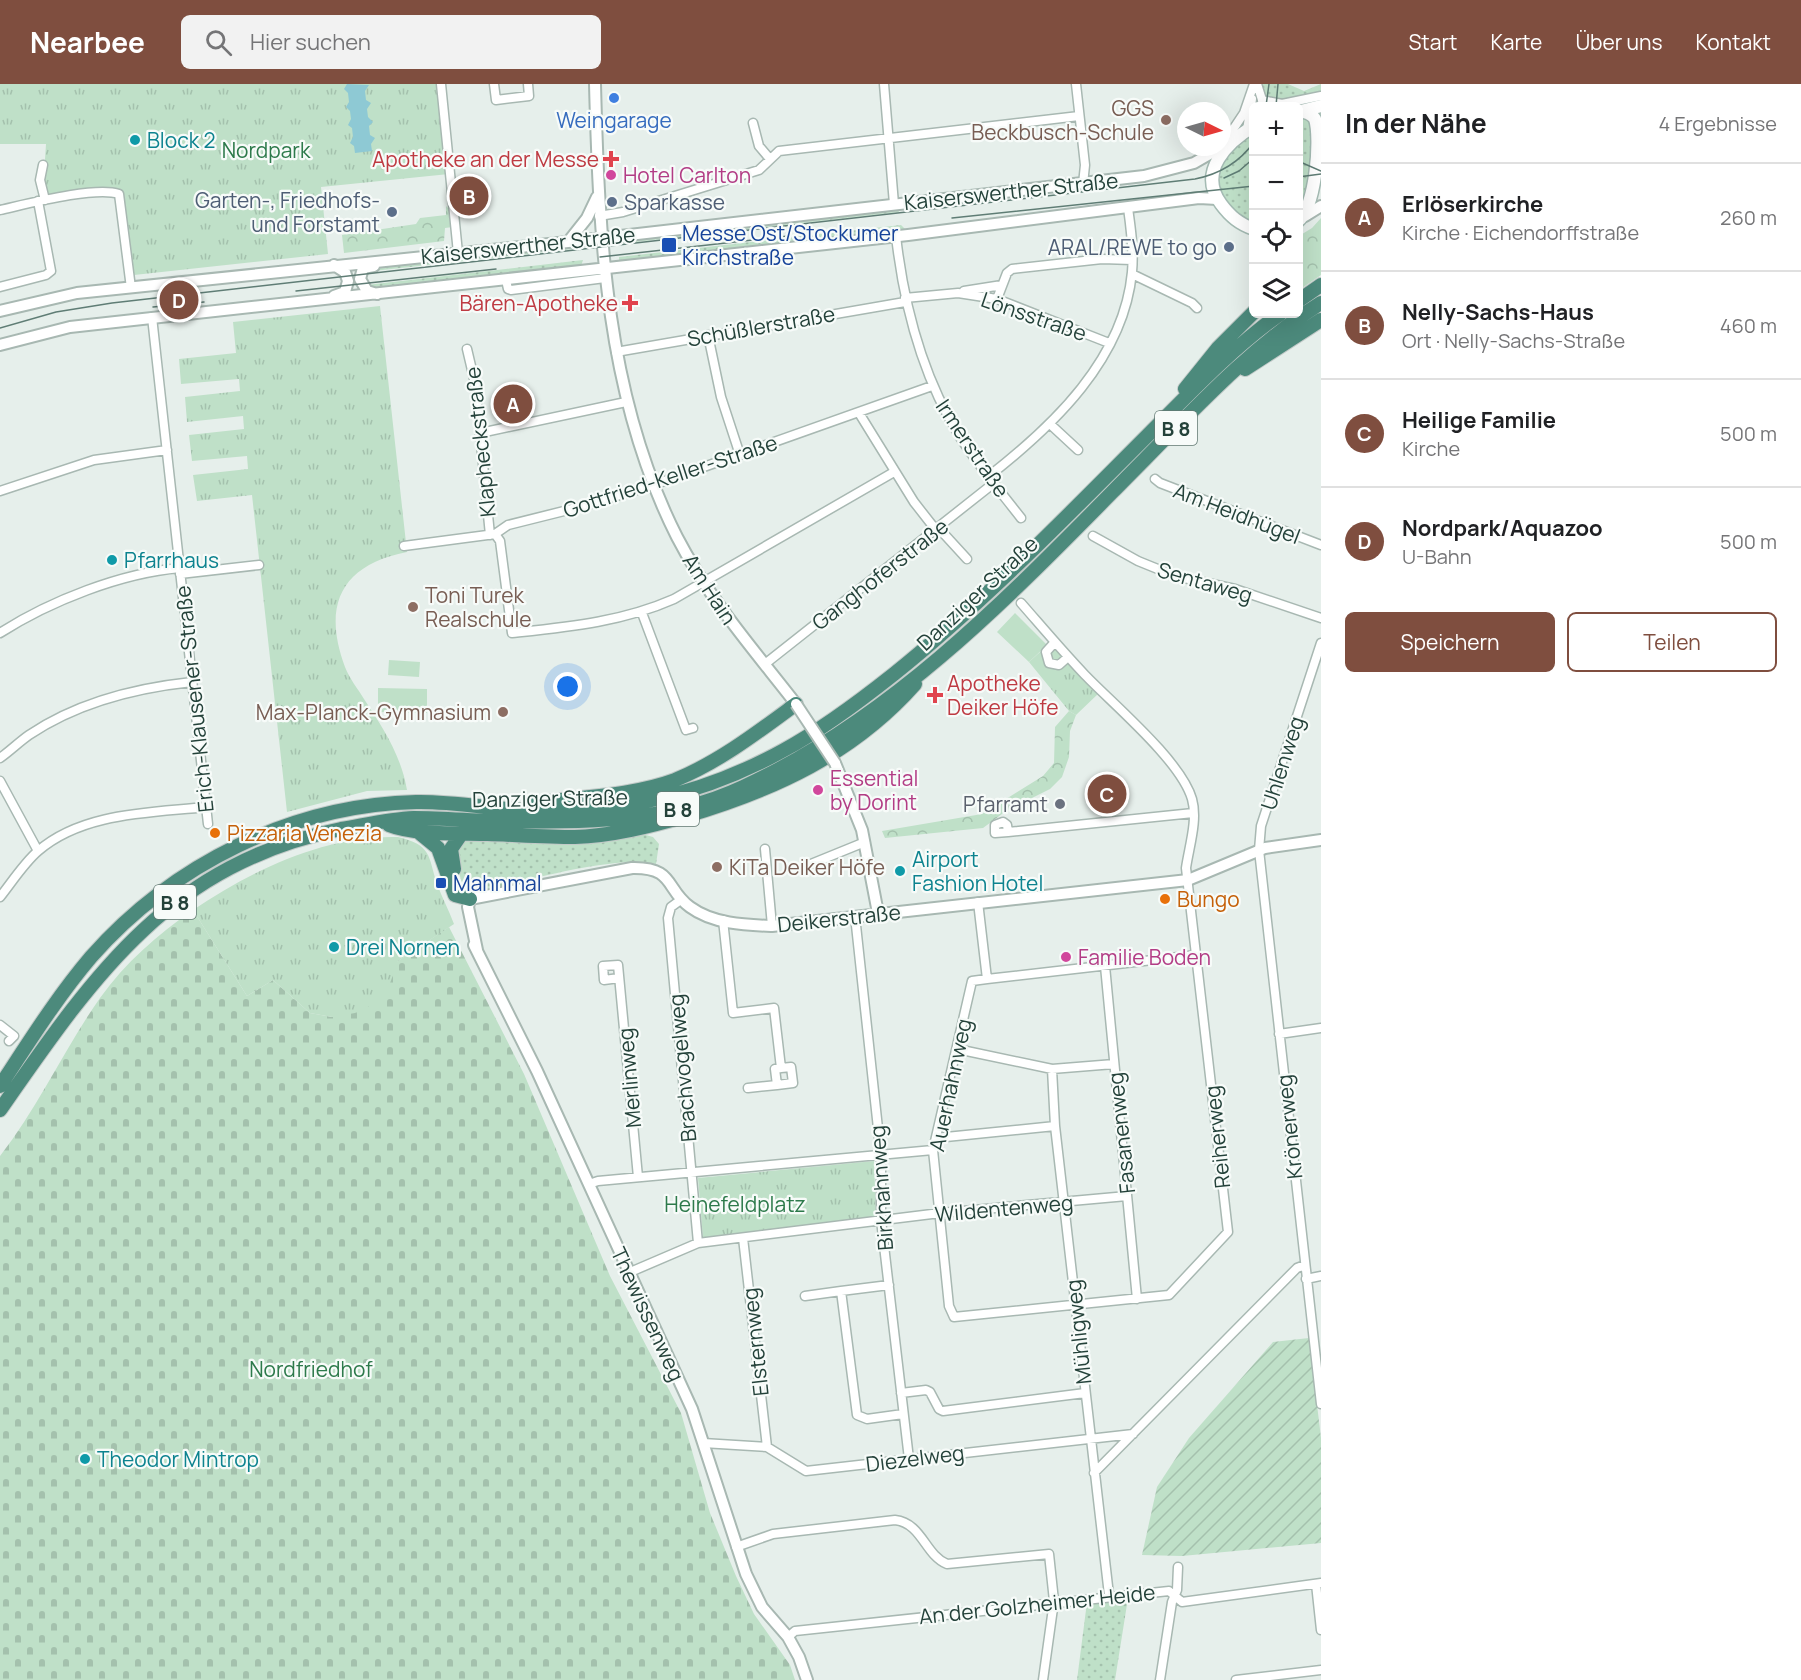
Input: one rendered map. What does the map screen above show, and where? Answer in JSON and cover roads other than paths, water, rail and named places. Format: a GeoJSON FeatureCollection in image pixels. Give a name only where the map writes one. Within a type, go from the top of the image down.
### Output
{"type":"FeatureCollection","features":[{"type":"Feature","properties":{"kind":"highway"},"geometry":{"type":"LineString","coordinates":[[1303,298],[1321,285]]}},
{"type":"Feature","properties":{"kind":"highway","name":"Danziger Straße"},"geometry":{"type":"LineString","coordinates":[[0,1110],[79,998],[132,938],[206,880],[256,855],[295,841],[382,822],[414,818],[587,822],[674,811],[739,789],[796,761],[934,663],[1036,568],[1234,371],[1284,328],[1321,303]]}},
{"type":"Feature","properties":{"kind":"highway"},"geometry":{"type":"LineString","coordinates":[[1173,411],[1179,395],[1199,370],[1249,317]]}},
{"type":"Feature","properties":{"kind":"highway","name":"Danziger Straße"},"geometry":{"type":"LineString","coordinates":[[0,1086],[51,1009],[100,948],[146,903],[189,872],[259,836],[303,820],[349,809],[420,802],[540,811],[587,809],[665,798],[730,778],[788,748],[875,689],[979,604],[1173,411],[1276,318]]}},
{"type":"Feature","properties":{"kind":"highway"},"geometry":{"type":"LineString","coordinates":[[1234,371],[1248,369],[1321,320]]}},
{"type":"Feature","properties":{"kind":"highway"},"geometry":{"type":"LineString","coordinates":[[382,822],[396,828],[576,837],[628,831],[743,799],[802,772],[856,738],[904,698],[934,663]]}},
{"type":"Feature","properties":{"kind":"highway"},"geometry":{"type":"LineString","coordinates":[[506,807],[635,789],[673,780],[741,743],[796,704]]}},
{"type":"Feature","properties":{"kind":"highway"},"geometry":{"type":"LineString","coordinates":[[414,829],[438,848],[452,890],[466,899]]}},
{"type":"Feature","properties":{"kind":"highway"},"geometry":{"type":"LineString","coordinates":[[462,833],[454,842],[450,855],[460,889],[466,899]]}},
{"type":"Feature","properties":{"kind":"main road"},"geometry":{"type":"LineString","coordinates":[[1303,110],[1321,106]]}},
{"type":"Feature","properties":{"kind":"main road"},"geometry":{"type":"LineString","coordinates":[[1303,113],[1313,117],[1317,123],[1320,167],[1313,197],[1303,216]]}},
{"type":"Feature","properties":{"kind":"main road"},"geometry":{"type":"LineString","coordinates":[[1231,141],[1249,129]]}},
{"type":"Feature","properties":{"kind":"main road"},"geometry":{"type":"LineString","coordinates":[[1219,156],[1212,171],[1213,187],[1217,199],[1234,219],[1249,226]]}},
{"type":"Feature","properties":{"kind":"street"},"geometry":{"type":"LineString","coordinates":[[441,84],[458,253]]}},
{"type":"Feature","properties":{"kind":"street"},"geometry":{"type":"LineString","coordinates":[[494,84],[496,100],[529,96],[528,84]]}},
{"type":"Feature","properties":{"kind":"street"},"geometry":{"type":"LineString","coordinates":[[595,84],[597,215]]}},
{"type":"Feature","properties":{"kind":"street"},"geometry":{"type":"LineString","coordinates":[[884,84],[894,204]]}},
{"type":"Feature","properties":{"kind":"street"},"geometry":{"type":"LineString","coordinates":[[1076,84],[1084,165],[1083,184]]}},
{"type":"Feature","properties":{"kind":"street"},"geometry":{"type":"LineString","coordinates":[[1231,134],[1241,118],[1255,84]]}},
{"type":"Feature","properties":{"kind":"street"},"geometry":{"type":"LineString","coordinates":[[1255,84],[1263,102]]}},
{"type":"Feature","properties":{"kind":"street"},"geometry":{"type":"LineString","coordinates":[[1251,95],[1251,102]]}},
{"type":"Feature","properties":{"kind":"street"},"geometry":{"type":"LineString","coordinates":[[1296,102],[1321,96]]}},
{"type":"Feature","properties":{"kind":"street"},"geometry":{"type":"LineString","coordinates":[[568,242],[597,215],[623,212],[759,170],[779,151],[1080,116]]}},
{"type":"Feature","properties":{"kind":"street"},"geometry":{"type":"LineString","coordinates":[[753,123],[759,146],[770,159]]}},
{"type":"Feature","properties":{"kind":"street","name":"Kaiserswerther Straße"},"geometry":{"type":"LineString","coordinates":[[0,311],[77,293],[568,242],[1083,184],[1166,172],[1194,163],[1206,156]]}},
{"type":"Feature","properties":{"kind":"street"},"geometry":{"type":"LineString","coordinates":[[0,287],[51,272],[41,201],[43,165]]}},
{"type":"Feature","properties":{"kind":"street"},"geometry":{"type":"LineString","coordinates":[[0,210],[41,201],[110,192],[119,194],[130,288]]}},
{"type":"Feature","properties":{"kind":"street","name":"Kaiserswerther Straße"},"geometry":{"type":"LineString","coordinates":[[0,345],[70,327],[152,317],[506,280],[605,273],[1199,198],[1217,199]]}},
{"type":"Feature","properties":{"kind":"street"},"geometry":{"type":"LineString","coordinates":[[1303,217],[1321,206]]}},
{"type":"Feature","properties":{"kind":"street","name":"Ganghoferstraße"},"geometry":{"type":"LineString","coordinates":[[765,664],[937,529],[1051,425],[1083,386],[1109,343],[1122,311],[1132,274],[1128,208]]}},
{"type":"Feature","properties":{"kind":"street","name":"Am Hain"},"geometry":{"type":"LineString","coordinates":[[597,215],[616,352],[626,402],[652,485],[677,537],[730,622],[796,704],[835,763],[853,804],[865,842],[878,914]]}},
{"type":"Feature","properties":{"kind":"street","name":"Irmerstraße"},"geometry":{"type":"LineString","coordinates":[[896,236],[905,300],[932,386],[960,437],[1021,518]]}},
{"type":"Feature","properties":{"kind":"street"},"geometry":{"type":"LineString","coordinates":[[997,299],[1012,269],[1102,259],[1132,260]]}},
{"type":"Feature","properties":{"kind":"street"},"geometry":{"type":"LineString","coordinates":[[378,261],[374,266],[363,268],[360,279],[367,291],[378,294]]}},
{"type":"Feature","properties":{"kind":"street"},"geometry":{"type":"LineString","coordinates":[[326,300],[345,292],[348,285],[345,272],[334,265]]}},
{"type":"Feature","properties":{"kind":"street"},"geometry":{"type":"LineString","coordinates":[[1132,274],[1162,287],[1197,308]]}},
{"type":"Feature","properties":{"kind":"street","name":"Lönsstraße"},"geometry":{"type":"LineString","coordinates":[[905,300],[1002,285]]}},
{"type":"Feature","properties":{"kind":"street","name":"Lönsstraße"},"geometry":{"type":"LineString","coordinates":[[958,293],[997,299],[1109,343]]}},
{"type":"Feature","properties":{"kind":"street","name":"Schüßlerstraße"},"geometry":{"type":"LineString","coordinates":[[616,352],[905,300]]}},
{"type":"Feature","properties":{"kind":"street","name":"Erich-Klausener-Straße"},"geometry":{"type":"LineString","coordinates":[[152,317],[208,824]]}},
{"type":"Feature","properties":{"kind":"street"},"geometry":{"type":"LineString","coordinates":[[708,335],[721,398],[740,455]]}},
{"type":"Feature","properties":{"kind":"street","name":"Klapheckstraße"},"geometry":{"type":"LineString","coordinates":[[467,349],[476,383],[493,535],[500,541],[512,633],[593,624],[642,613]]}},
{"type":"Feature","properties":{"kind":"street","name":"Gottfried-Keller-Straße"},"geometry":{"type":"LineString","coordinates":[[404,546],[493,535],[508,525],[584,506],[652,485],[932,386]]}},
{"type":"Feature","properties":{"kind":"street"},"geometry":{"type":"LineString","coordinates":[[480,433],[626,402]]}},
{"type":"Feature","properties":{"kind":"street"},"geometry":{"type":"LineString","coordinates":[[860,413],[894,472],[937,529],[967,559]]}},
{"type":"Feature","properties":{"kind":"street"},"geometry":{"type":"LineString","coordinates":[[1051,425],[1078,450]]}},
{"type":"Feature","properties":{"kind":"street"},"geometry":{"type":"LineString","coordinates":[[0,491],[94,460],[167,450]]}},
{"type":"Feature","properties":{"kind":"street"},"geometry":{"type":"LineString","coordinates":[[693,728],[686,730],[642,613],[704,582],[894,472]]}},
{"type":"Feature","properties":{"kind":"street","name":"Am Heidhügel"},"geometry":{"type":"LineString","coordinates":[[1155,479],[1160,483],[1321,546]]}},
{"type":"Feature","properties":{"kind":"street","name":"Sentaweg"},"geometry":{"type":"LineString","coordinates":[[1093,536],[1138,561],[1175,576],[1234,590],[1321,618]]}},
{"type":"Feature","properties":{"kind":"street","name":"Erich-Klausener-Straße"},"geometry":{"type":"LineString","coordinates":[[180,571],[259,565]]}},
{"type":"Feature","properties":{"kind":"street"},"geometry":{"type":"LineString","coordinates":[[0,633],[44,610],[124,576],[180,571]]}},
{"type":"Feature","properties":{"kind":"street"},"geometry":{"type":"LineString","coordinates":[[1008,832],[1193,813],[1189,792],[1172,765],[1068,657],[1021,603]]}},
{"type":"Feature","properties":{"kind":"street"},"geometry":{"type":"LineString","coordinates":[[1055,642],[1046,652],[1049,663],[1059,665],[1068,657]]}},
{"type":"Feature","properties":{"kind":"street","name":"Uhlenweg"},"geometry":{"type":"LineString","coordinates":[[1259,850],[1262,826],[1321,643]]}},
{"type":"Feature","properties":{"kind":"street"},"geometry":{"type":"LineString","coordinates":[[0,758],[36,731],[84,706],[142,689],[192,682]]}},
{"type":"Feature","properties":{"kind":"street"},"geometry":{"type":"LineString","coordinates":[[0,781],[38,851]]}},
{"type":"Feature","properties":{"kind":"street"},"geometry":{"type":"LineString","coordinates":[[0,897],[38,851],[75,830],[105,820],[206,807]]}},
{"type":"Feature","properties":{"kind":"street","name":"Reiherweg"},"geometry":{"type":"LineString","coordinates":[[1137,1299],[1169,1295],[1228,1232],[1186,868],[1193,813]]}},
{"type":"Feature","properties":{"kind":"street","name":"Deikerstraße"},"geometry":{"type":"LineString","coordinates":[[466,899],[635,868],[652,869],[661,874],[682,899],[696,911],[745,925],[772,926],[1188,880],[1259,850],[1321,840]]}},
{"type":"Feature","properties":{"kind":"street"},"geometry":{"type":"LineString","coordinates":[[806,866],[865,842]]}},
{"type":"Feature","properties":{"kind":"street"},"geometry":{"type":"LineString","coordinates":[[765,849],[772,926]]}},
{"type":"Feature","properties":{"kind":"street","name":"Krönerweg"},"geometry":{"type":"LineString","coordinates":[[1259,850],[1321,1404]]}},
{"type":"Feature","properties":{"kind":"street","name":"Thewissenweg"},"geometry":{"type":"LineString","coordinates":[[466,899],[463,922],[589,1184],[628,1274],[692,1409],[736,1547],[762,1607],[788,1637],[799,1657],[807,1680]]}},
{"type":"Feature","properties":{"kind":"street","name":"Brachvogelweg"},"geometry":{"type":"LineString","coordinates":[[682,899],[672,908],[668,918],[698,1243]]}},
{"type":"Feature","properties":{"kind":"street"},"geometry":{"type":"LineString","coordinates":[[978,902],[987,979],[1196,955]]}},
{"type":"Feature","properties":{"kind":"street","name":"Birkhahnweg"},"geometry":{"type":"LineString","coordinates":[[855,916],[881,1156],[881,1220],[909,1459]]}},
{"type":"Feature","properties":{"kind":"street"},"geometry":{"type":"LineString","coordinates":[[723,920],[733,1013],[774,1008],[781,1068]]}},
{"type":"Feature","properties":{"kind":"street","name":"Fasanenweg"},"geometry":{"type":"LineString","coordinates":[[1105,966],[1137,1299]]}},
{"type":"Feature","properties":{"kind":"street","name":"Merlinweg"},"geometry":{"type":"LineString","coordinates":[[619,978],[638,1177]]}},
{"type":"Feature","properties":{"kind":"street","name":"Auerhahnweg"},"geometry":{"type":"LineString","coordinates":[[987,979],[972,981],[933,1150],[949,1306],[954,1317],[1075,1305]]}},
{"type":"Feature","properties":{"kind":"street"},"geometry":{"type":"LineString","coordinates":[[0,1025],[14,1036],[9,1041]]}},
{"type":"Feature","properties":{"kind":"street"},"geometry":{"type":"LineString","coordinates":[[1279,1034],[1321,1028]]}},
{"type":"Feature","properties":{"kind":"street"},"geometry":{"type":"LineString","coordinates":[[957,1049],[1052,1069],[1114,1064]]}},
{"type":"Feature","properties":{"kind":"street"},"geometry":{"type":"LineString","coordinates":[[748,1088],[777,1085],[793,1083],[791,1067],[775,1069],[777,1085]]}},
{"type":"Feature","properties":{"kind":"street","name":"Mühligweg"},"geometry":{"type":"LineString","coordinates":[[1052,1069],[1063,1200],[1109,1595]]}},
{"type":"Feature","properties":{"kind":"street"},"geometry":{"type":"LineString","coordinates":[[936,1138],[1055,1126]]}},
{"type":"Feature","properties":{"kind":"street"},"geometry":{"type":"LineString","coordinates":[[589,1184],[638,1177],[933,1150]]}},
{"type":"Feature","properties":{"kind":"street","name":"Wildentenweg"},"geometry":{"type":"LineString","coordinates":[[881,1220],[1063,1200],[1127,1196]]}},
{"type":"Feature","properties":{"kind":"street"},"geometry":{"type":"LineString","coordinates":[[628,1274],[698,1243],[881,1220]]}},
{"type":"Feature","properties":{"kind":"street","name":"Elsternweg"},"geometry":{"type":"LineString","coordinates":[[743,1238],[766,1447]]}},
{"type":"Feature","properties":{"kind":"street"},"geometry":{"type":"LineString","coordinates":[[1094,1473],[1297,1268],[1305,1265]]}},
{"type":"Feature","properties":{"kind":"street"},"geometry":{"type":"LineString","coordinates":[[1306,1279],[1321,1276]]}},
{"type":"Feature","properties":{"kind":"street"},"geometry":{"type":"LineString","coordinates":[[806,1296],[889,1285]]}},
{"type":"Feature","properties":{"kind":"street"},"geometry":{"type":"LineString","coordinates":[[841,1292],[857,1415],[867,1419],[903,1414]]}},
{"type":"Feature","properties":{"kind":"street"},"geometry":{"type":"LineString","coordinates":[[1075,1305],[1137,1299]]}},
{"type":"Feature","properties":{"kind":"street"},"geometry":{"type":"LineString","coordinates":[[901,1393],[926,1390],[934,1396],[939,1409],[943,1411],[1085,1393]]}},
{"type":"Feature","properties":{"kind":"street","name":"Diezelweg"},"geometry":{"type":"LineString","coordinates":[[703,1443],[766,1447],[806,1471],[1133,1434]]}},
{"type":"Feature","properties":{"kind":"street"},"geometry":{"type":"LineString","coordinates":[[736,1547],[773,1534],[902,1520],[912,1525],[937,1557],[947,1564],[1049,1554],[1054,1601],[1043,1680]]}},
{"type":"Feature","properties":{"kind":"street"},"geometry":{"type":"LineString","coordinates":[[1160,1680],[1178,1567]]}},
{"type":"Feature","properties":{"kind":"street"},"geometry":{"type":"LineString","coordinates":[[1318,1583],[1321,1630]]}},
{"type":"Feature","properties":{"kind":"street","name":"An der Golzheimer Heide"},"geometry":{"type":"LineString","coordinates":[[788,1637],[795,1631],[1109,1595],[1169,1591],[1182,1602],[1318,1583]]}},
{"type":"Feature","properties":{"kind":"street"},"geometry":{"type":"LineString","coordinates":[[1236,1680],[1306,1676],[1321,1670]]}},
{"type":"Feature","properties":{"kind":"water"},"geometry":{"type":"Polygon","coordinates":[[[347,84],[369,85],[365,91],[366,100],[371,103],[367,109],[368,117],[373,122],[369,126],[370,135],[375,138],[371,144],[372,151],[355,153],[354,146],[350,143],[353,137],[352,128],[348,125],[351,119],[350,111],[346,107],[349,102],[348,93],[344,89],[347,84]]]}},
{"type":"Feature","properties":{"kind":"tram line"},"geometry":{"type":"LineString","coordinates":[[1267,102],[1269,84]]}},
{"type":"Feature","properties":{"kind":"tram line"},"geometry":{"type":"LineString","coordinates":[[1276,102],[1278,84]]}},
{"type":"Feature","properties":{"kind":"tram line"},"geometry":{"type":"LineString","coordinates":[[0,328],[56,312],[112,303],[1195,179],[1228,167],[1249,148]]}},
{"type":"Feature","properties":{"kind":"tram line"},"geometry":{"type":"LineString","coordinates":[[1224,178],[1239,171],[1249,162]]}},
{"type":"Feature","properties":{"kind":"tram line"},"geometry":{"type":"LineString","coordinates":[[1303,163],[1321,171]]}},
{"type":"Feature","properties":{"kind":"tram line"},"geometry":{"type":"LineString","coordinates":[[1303,176],[1321,174]]}},
{"type":"Feature","properties":{"kind":"tram line"},"geometry":{"type":"LineString","coordinates":[[952,218],[1249,187]]}},
{"type":"Feature","properties":{"kind":"tram line"},"geometry":{"type":"LineString","coordinates":[[600,257],[788,236]]}},
{"type":"Feature","properties":{"kind":"tram line"},"geometry":{"type":"LineString","coordinates":[[296,291],[496,269]]}},
{"type":"Feature","properties":{"kind":"tram line"},"geometry":{"type":"LineString","coordinates":[[153,307],[204,302]]}},
{"type":"Feature","properties":{"kind":"place","name":"Weingarage"},"geometry":{"type":"Point","coordinates":[614,98]}},
{"type":"Feature","properties":{"kind":"place","name":"GGS Beckbusch-Schule"},"geometry":{"type":"Point","coordinates":[1166,120]}},
{"type":"Feature","properties":{"kind":"place","name":"Block 2"},"geometry":{"type":"Point","coordinates":[135,140]}},
{"type":"Feature","properties":{"kind":"place","name":"Apotheke an der Messe"},"geometry":{"type":"Point","coordinates":[611,159]}},
{"type":"Feature","properties":{"kind":"place","name":"Hotel Carlton"},"geometry":{"type":"Point","coordinates":[611,175]}},
{"type":"Feature","properties":{"kind":"place","name":"Nelly-Sachs-Haus"},"geometry":{"type":"Point","coordinates":[469,196]}},
{"type":"Feature","properties":{"kind":"place","name":"Sparkasse"},"geometry":{"type":"Point","coordinates":[612,202]}},
{"type":"Feature","properties":{"kind":"place","name":"Garten-, Friedhofs- und Forstamt"},"geometry":{"type":"Point","coordinates":[392,212]}},
{"type":"Feature","properties":{"kind":"place","name":"Messe Ost/Stockumer Kirchstraße"},"geometry":{"type":"Point","coordinates":[669,245]}},
{"type":"Feature","properties":{"kind":"place","name":"ARAL/REWE to go"},"geometry":{"type":"Point","coordinates":[1229,247]}},
{"type":"Feature","properties":{"kind":"place","name":"Nordpark/Aquazoo"},"geometry":{"type":"Point","coordinates":[179,300]}},
{"type":"Feature","properties":{"kind":"place","name":"Bären-Apotheke"},"geometry":{"type":"Point","coordinates":[630,303]}},
{"type":"Feature","properties":{"kind":"place","name":"Erlöserkirche"},"geometry":{"type":"Point","coordinates":[513,404]}},
{"type":"Feature","properties":{"kind":"place","name":"Pfarrhaus"},"geometry":{"type":"Point","coordinates":[112,560]}},
{"type":"Feature","properties":{"kind":"place","name":"Toni Turek Realschule"},"geometry":{"type":"Point","coordinates":[413,607]}},
{"type":"Feature","properties":{"kind":"place","name":"Apotheke Deiker Höfe"},"geometry":{"type":"Point","coordinates":[935,695]}},
{"type":"Feature","properties":{"kind":"place","name":"Max-Planck-Gymnasium"},"geometry":{"type":"Point","coordinates":[503,712]}},
{"type":"Feature","properties":{"kind":"place","name":"Essential by Dorint"},"geometry":{"type":"Point","coordinates":[818,790]}},
{"type":"Feature","properties":{"kind":"place","name":"Heilige Familie"},"geometry":{"type":"Point","coordinates":[1107,794]}},
{"type":"Feature","properties":{"kind":"place","name":"Pfarramt"},"geometry":{"type":"Point","coordinates":[1060,804]}},
{"type":"Feature","properties":{"kind":"place","name":"Pizzaria Venezia"},"geometry":{"type":"Point","coordinates":[215,833]}},
{"type":"Feature","properties":{"kind":"place","name":"KiTa Deiker Höfe"},"geometry":{"type":"Point","coordinates":[717,867]}},
{"type":"Feature","properties":{"kind":"place","name":"Airport Fashion Hotel"},"geometry":{"type":"Point","coordinates":[900,871]}},
{"type":"Feature","properties":{"kind":"place","name":"Mahnmal"},"geometry":{"type":"Point","coordinates":[441,883]}},
{"type":"Feature","properties":{"kind":"place","name":"Bungo"},"geometry":{"type":"Point","coordinates":[1165,899]}},
{"type":"Feature","properties":{"kind":"place","name":"Drei Nornen"},"geometry":{"type":"Point","coordinates":[334,947]}},
{"type":"Feature","properties":{"kind":"place","name":"Familie Boden"},"geometry":{"type":"Point","coordinates":[1066,957]}},
{"type":"Feature","properties":{"kind":"place","name":"Theodor Mintrop"},"geometry":{"type":"Point","coordinates":[85,1459]}},
{"type":"Feature","properties":{"kind":"park label","name":"Nordpark"},"geometry":{"type":"Point","coordinates":[266,150]}},
{"type":"Feature","properties":{"kind":"park label","name":"Heinefeldplatz"},"geometry":{"type":"Point","coordinates":[735,1204]}},
{"type":"Feature","properties":{"kind":"park label","name":"Nordfriedhof"},"geometry":{"type":"Point","coordinates":[311,1369]}}]}
